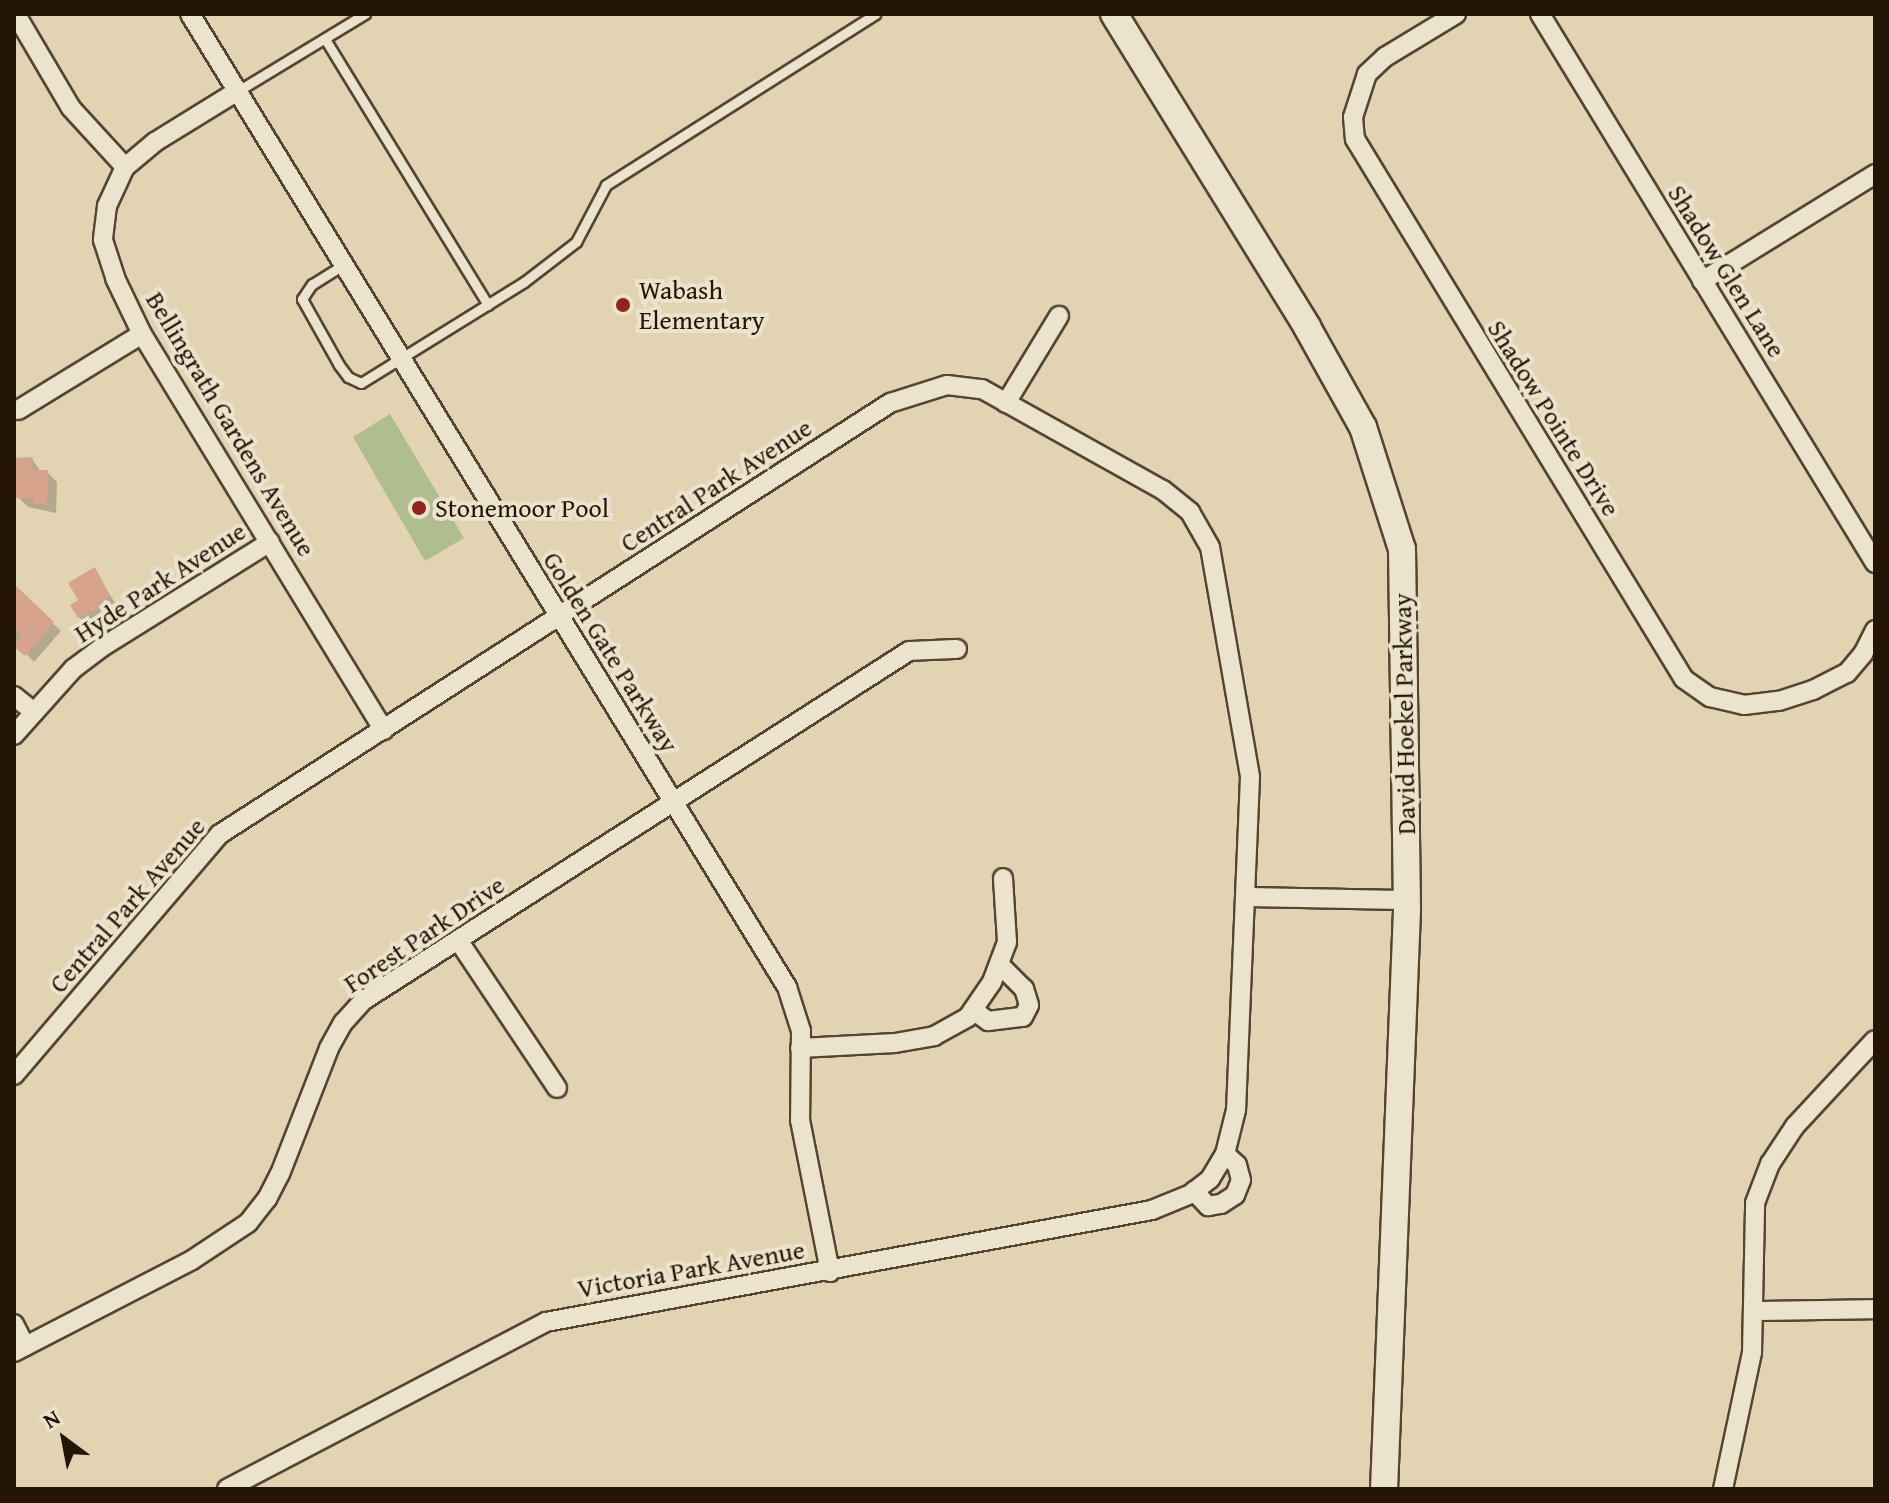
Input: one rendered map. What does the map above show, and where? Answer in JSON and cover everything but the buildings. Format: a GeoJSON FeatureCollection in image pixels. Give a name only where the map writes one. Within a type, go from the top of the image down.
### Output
{"type":"FeatureCollection","features":[{"type":"Feature","properties":{"kind":"main road","name":"David Hoekel Parkway"},"geometry":{"type":"LineString","coordinates":[[1114,14],[1307,327],[1363,427],[1402,549],[1405,900],[1384,1489]]}},
{"type":"Feature","properties":{"kind":"street","name":"Golden Gate Parkway"},"geometry":{"type":"LineString","coordinates":[[190,14],[787,987],[801,1031],[800,1120],[830,1272]]}},
{"type":"Feature","properties":{"kind":"street","name":"Shadow Pointe Drive"},"geometry":{"type":"LineString","coordinates":[[1456,14],[1385,57],[1367,74],[1353,117],[1355,139],[1684,679],[1710,697],[1744,705],[1779,701],[1813,690],[1847,673],[1863,654],[1875,630]]}},
{"type":"Feature","properties":{"kind":"street","name":"Shadow Glen Lane"},"geometry":{"type":"LineString","coordinates":[[1540,14],[1874,558]]}},
{"type":"Feature","properties":{"kind":"street"},"geometry":{"type":"LineString","coordinates":[[18,18],[71,108],[125,167]]}},
{"type":"Feature","properties":{"kind":"street","name":"Bellingrath Gardens Avenue"},"geometry":{"type":"LineString","coordinates":[[236,92],[155,142],[125,167],[107,206],[103,240],[115,278],[142,334],[384,730]]}},
{"type":"Feature","properties":{"kind":"street"},"geometry":{"type":"LineString","coordinates":[[1702,281],[1875,174]]}},
{"type":"Feature","properties":{"kind":"street"},"geometry":{"type":"LineString","coordinates":[[1006,403],[1059,316]]}},
{"type":"Feature","properties":{"kind":"street"},"geometry":{"type":"LineString","coordinates":[[18,410],[142,334]]}},
{"type":"Feature","properties":{"kind":"street","name":"Central Park Avenue"},"geometry":{"type":"LineString","coordinates":[[14,1075],[220,834],[890,403],[947,385],[982,389],[1163,490],[1190,512],[1210,547],[1250,777],[1245,897]]}},
{"type":"Feature","properties":{"kind":"street","name":"Hyde Park Avenue"},"geometry":{"type":"LineString","coordinates":[[14,735],[73,669],[102,647],[270,542]]}},
{"type":"Feature","properties":{"kind":"street","name":"Forest Park Drive"},"geometry":{"type":"LineString","coordinates":[[20,1349],[215,1247],[248,1223],[267,1199],[280,1174],[329,1048],[343,1023],[364,1000],[909,651],[957,649]]}},
{"type":"Feature","properties":{"kind":"street"},"geometry":{"type":"LineString","coordinates":[[14,696],[34,712]]}},
{"type":"Feature","properties":{"kind":"street"},"geometry":{"type":"LineString","coordinates":[[800,1048],[895,1043],[934,1036],[968,1017],[992,982],[1007,942],[1003,878]]}},
{"type":"Feature","properties":{"kind":"street"},"geometry":{"type":"LineString","coordinates":[[1245,897],[1405,900]]}},
{"type":"Feature","properties":{"kind":"street","name":"Victoria Park Avenue"},"geometry":{"type":"LineString","coordinates":[[227,1489],[546,1322],[830,1272],[1152,1210],[1194,1191],[1210,1179],[1225,1154],[1236,1110],[1245,897]]}},
{"type":"Feature","properties":{"kind":"street"},"geometry":{"type":"LineString","coordinates":[[458,940],[557,1088]]}},
{"type":"Feature","properties":{"kind":"street"},"geometry":{"type":"LineString","coordinates":[[973,1010],[988,1021],[1023,1017],[1029,1005],[1024,989],[999,964]]}},
{"type":"Feature","properties":{"kind":"street"},"geometry":{"type":"LineString","coordinates":[[1723,1489],[1752,1352],[1755,1203],[1770,1164],[1795,1126],[1875,1040]]}},
{"type":"Feature","properties":{"kind":"street"},"geometry":{"type":"LineString","coordinates":[[1194,1191],[1208,1206],[1221,1204],[1235,1195],[1241,1180],[1237,1165],[1225,1154]]}},
{"type":"Feature","properties":{"kind":"street"},"geometry":{"type":"LineString","coordinates":[[1754,1311],[1875,1309]]}},
{"type":"Feature","properties":{"kind":"street"},"geometry":{"type":"LineString","coordinates":[[14,1324],[20,1349]]}},
{"type":"Feature","properties":{"kind":"lane"},"geometry":{"type":"LineString","coordinates":[[236,92],[365,14]]}},
{"type":"Feature","properties":{"kind":"lane"},"geometry":{"type":"LineString","coordinates":[[343,265],[312,284],[302,299],[339,365],[348,377],[361,383],[488,305],[576,242],[606,185],[875,14]]}},
{"type":"Feature","properties":{"kind":"lane"},"geometry":{"type":"LineString","coordinates":[[325,39],[488,305]]}},
{"type":"Feature","properties":{"kind":"green space","name":"Stonemoor Pool"},"geometry":{"type":"Polygon","coordinates":[[[390,414],[464,538],[425,561],[353,437],[390,414]]]}},
{"type":"Feature","properties":{"kind":"place","name":"Wabash Elementary"},"geometry":{"type":"Point","coordinates":[623,305]}},
{"type":"Feature","properties":{"kind":"place","name":"Stonemoor Pool"},"geometry":{"type":"Point","coordinates":[419,508]}}]}
